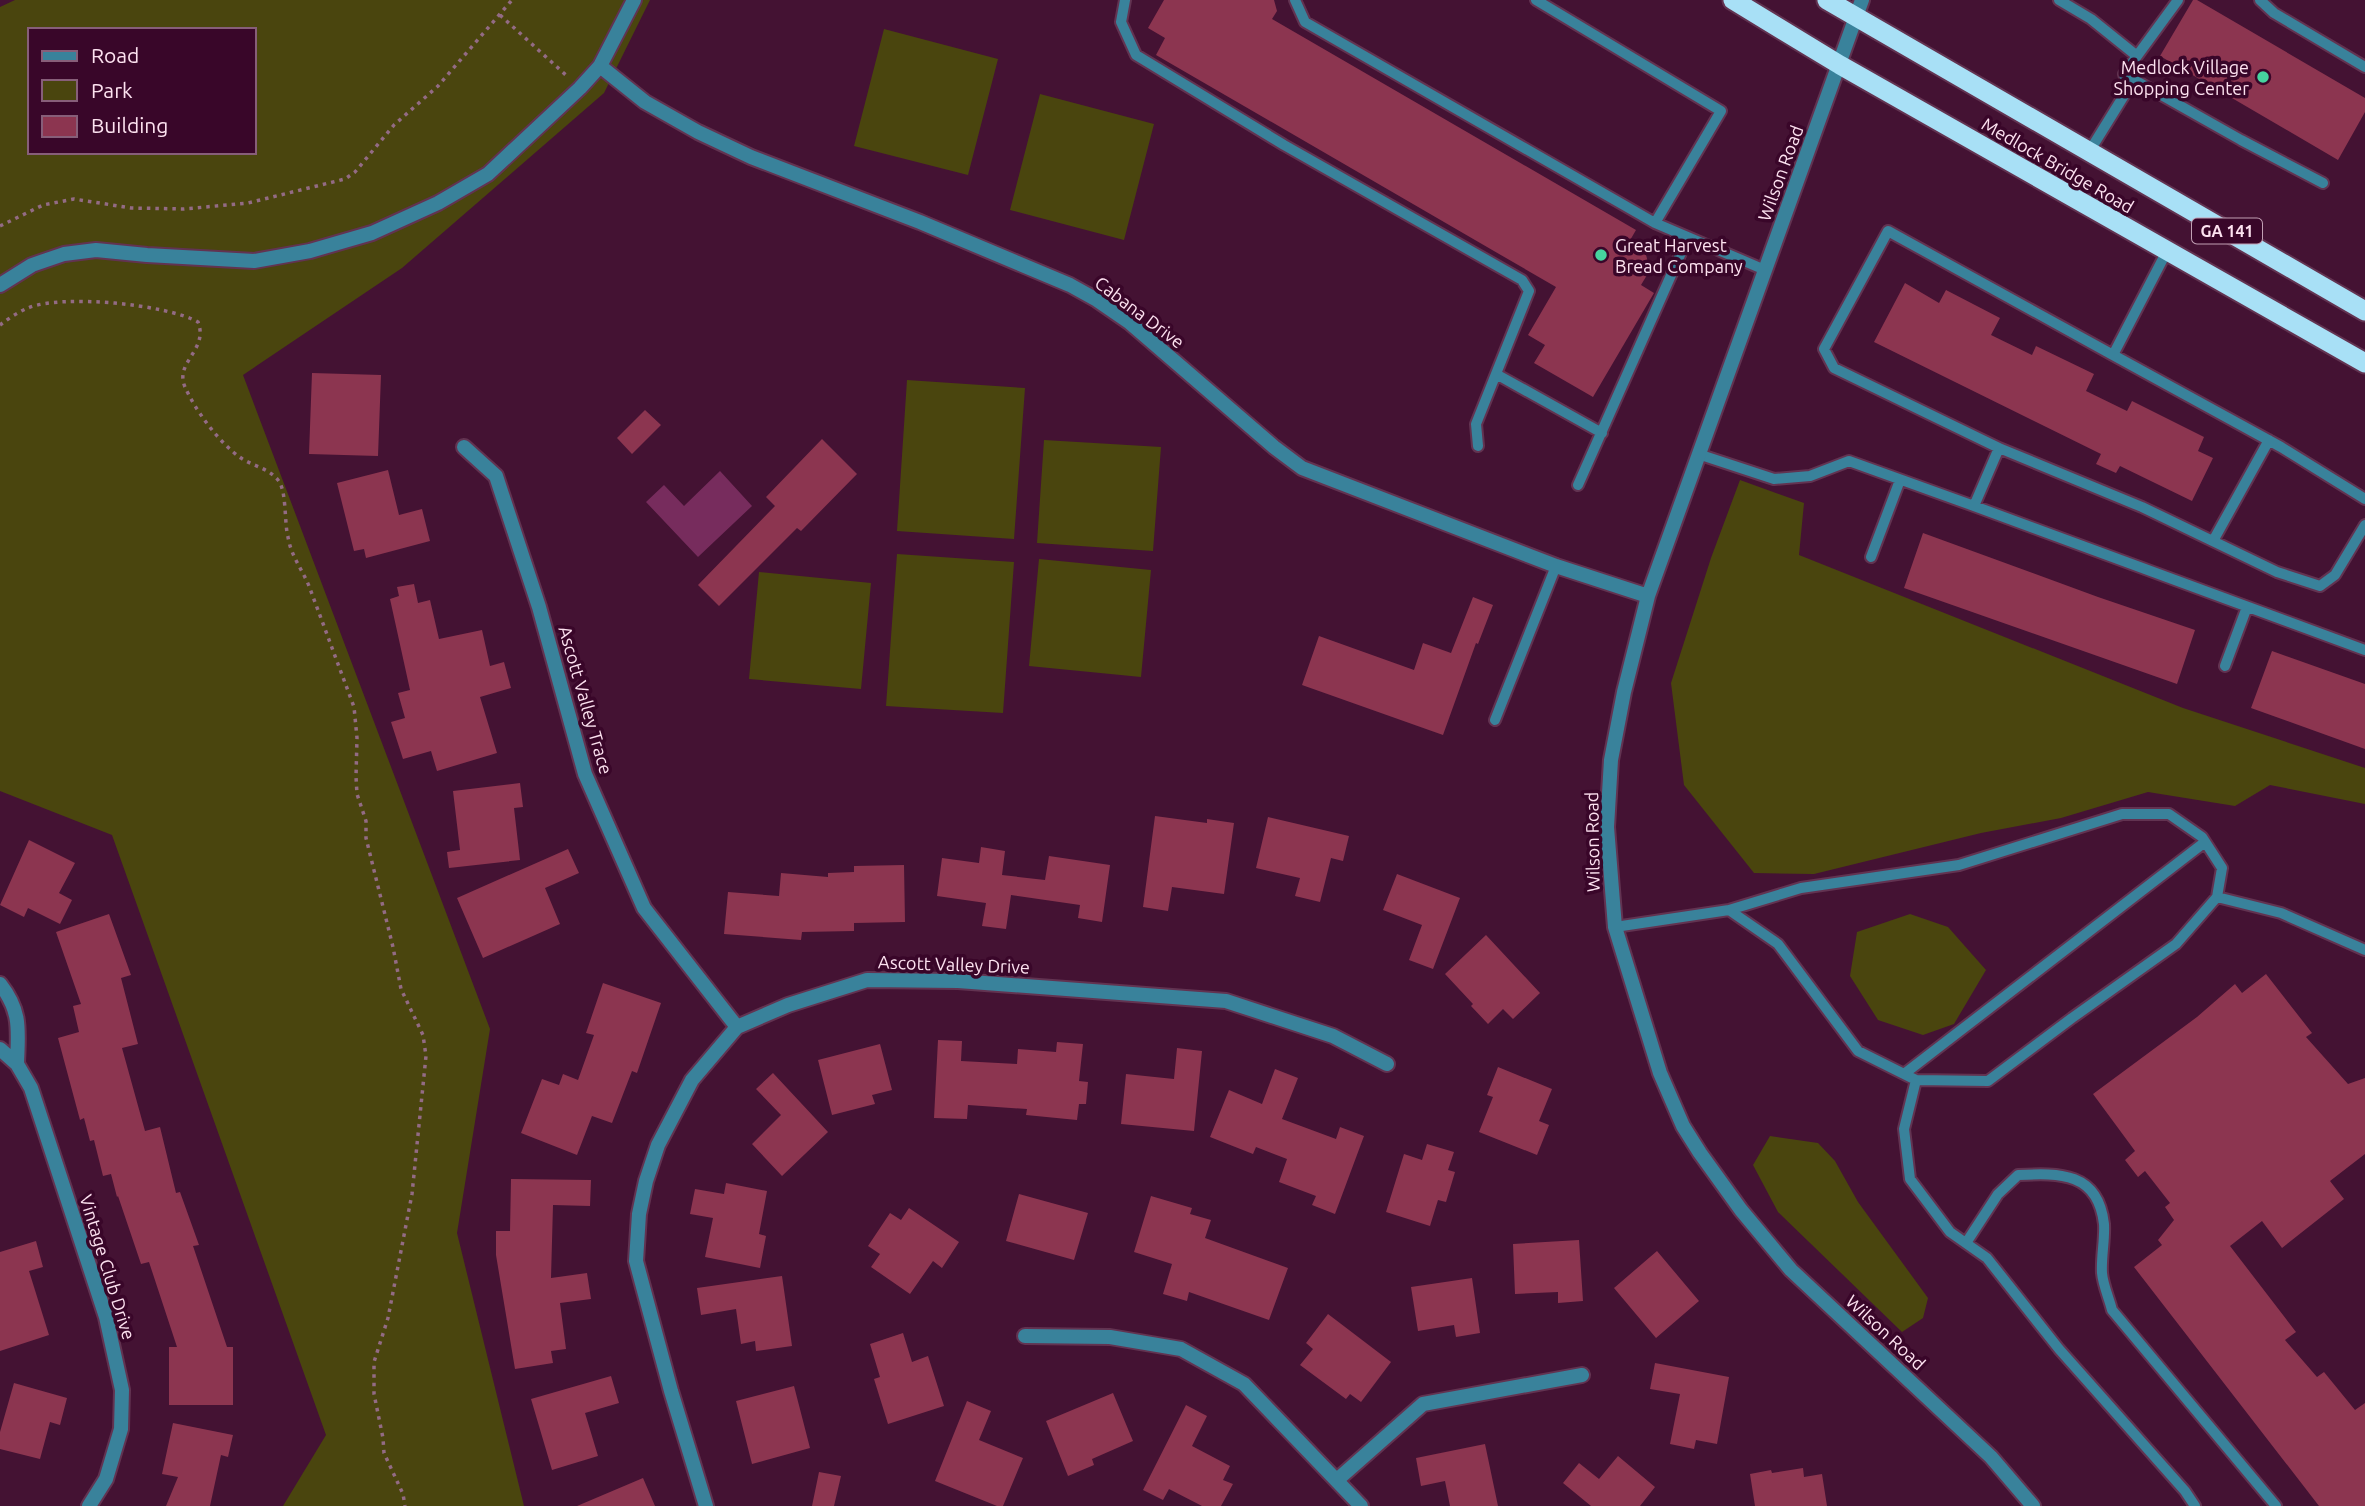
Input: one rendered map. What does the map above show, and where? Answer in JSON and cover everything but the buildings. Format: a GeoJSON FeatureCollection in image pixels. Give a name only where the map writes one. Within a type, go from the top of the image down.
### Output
{"type":"FeatureCollection","features":[{"type":"Feature","properties":{"kind":"highway","name":"Medlock Bridge Road"},"geometry":{"type":"LineString","coordinates":[[1733,0],[1840,65],[2365,363]]}},
{"type":"Feature","properties":{"kind":"highway","name":"Medlock Bridge Road"},"geometry":{"type":"LineString","coordinates":[[1827,0],[1859,9],[2089,152],[2365,311]]}},
{"type":"Feature","properties":{"kind":"street"},"geometry":{"type":"LineString","coordinates":[[0,285],[32,265],[64,254],[96,250],[254,261],[310,251],[372,233],[438,204],[488,174],[580,88],[600,66],[634,0]]}},
{"type":"Feature","properties":{"kind":"street","name":"Wilson Road"},"geometry":{"type":"LineString","coordinates":[[1859,9],[1648,596],[1624,692],[1611,760],[1607,827],[1615,927],[1660,1073],[1684,1126],[1708,1165],[1791,1270],[1991,1457],[2033,1506]]}},
{"type":"Feature","properties":{"kind":"street","name":"Cabana Drive"},"geometry":{"type":"LineString","coordinates":[[600,66],[645,102],[730,147],[1070,285],[1097,300],[1129,323],[1273,447],[1302,468],[1556,566],[1648,596]]}},
{"type":"Feature","properties":{"kind":"street","name":"Ascott Valley Trace"},"geometry":{"type":"LineString","coordinates":[[464,447],[496,476],[539,607],[585,774],[644,908],[737,1027]]}},
{"type":"Feature","properties":{"kind":"street","name":"Ascott Valley Drive"},"geometry":{"type":"LineString","coordinates":[[706,1506],[636,1261],[639,1214],[658,1145],[692,1080],[737,1027],[788,1005],[867,980],[958,981],[1226,1001],[1333,1036],[1387,1064]]}},
{"type":"Feature","properties":{"kind":"street"},"geometry":{"type":"LineString","coordinates":[[0,984],[11,999],[19,1021],[17,1064]]}},
{"type":"Feature","properties":{"kind":"street","name":"Vintage Club Drive"},"geometry":{"type":"LineString","coordinates":[[0,1049],[17,1064],[31,1088],[106,1317],[122,1390],[121,1429],[106,1479],[89,1506]]}},
{"type":"Feature","properties":{"kind":"street"},"geometry":{"type":"LineString","coordinates":[[1025,1336],[1110,1337],[1181,1349],[1244,1384],[1361,1506]]}},
{"type":"Feature","properties":{"kind":"street"},"geometry":{"type":"LineString","coordinates":[[1337,1480],[1423,1404],[1582,1374]]}},
{"type":"Feature","properties":{"kind":"lane"},"geometry":{"type":"LineString","coordinates":[[1125,0],[1121,22],[1136,55],[1284,145],[1522,280],[1529,291],[1476,424],[1478,446]]}},
{"type":"Feature","properties":{"kind":"lane"},"geometry":{"type":"LineString","coordinates":[[1295,0],[1304,22],[1655,223],[1765,270]]}},
{"type":"Feature","properties":{"kind":"lane"},"geometry":{"type":"LineString","coordinates":[[1536,0],[1721,111],[1655,223]]}},
{"type":"Feature","properties":{"kind":"lane"},"geometry":{"type":"LineString","coordinates":[[2059,0],[2091,19],[2137,56]]}},
{"type":"Feature","properties":{"kind":"lane"},"geometry":{"type":"LineString","coordinates":[[2124,74],[2178,0]]}},
{"type":"Feature","properties":{"kind":"lane"},"geometry":{"type":"LineString","coordinates":[[2260,0],[2274,13],[2365,67]]}},
{"type":"Feature","properties":{"kind":"lane"},"geometry":{"type":"LineString","coordinates":[[2089,152],[2128,89],[2124,74]]}},
{"type":"Feature","properties":{"kind":"lane"},"geometry":{"type":"LineString","coordinates":[[2124,74],[2323,183]]}},
{"type":"Feature","properties":{"kind":"lane"},"geometry":{"type":"LineString","coordinates":[[2365,499],[2269,440],[1888,231],[1825,348],[1834,368],[1999,448],[2142,507],[2277,572],[2320,586],[2335,575],[2365,525]]}},
{"type":"Feature","properties":{"kind":"lane"},"geometry":{"type":"LineString","coordinates":[[1578,485],[1688,237]]}},
{"type":"Feature","properties":{"kind":"lane"},"geometry":{"type":"LineString","coordinates":[[2113,355],[2167,251]]}},
{"type":"Feature","properties":{"kind":"lane"},"geometry":{"type":"LineString","coordinates":[[1496,374],[1602,433]]}},
{"type":"Feature","properties":{"kind":"lane"},"geometry":{"type":"LineString","coordinates":[[2213,541],[2269,440]]}},
{"type":"Feature","properties":{"kind":"lane"},"geometry":{"type":"LineString","coordinates":[[1975,506],[1999,448]]}},
{"type":"Feature","properties":{"kind":"lane"},"geometry":{"type":"LineString","coordinates":[[1698,454],[1774,479],[1810,476],[1849,461],[2365,650]]}},
{"type":"Feature","properties":{"kind":"lane"},"geometry":{"type":"LineString","coordinates":[[1871,557],[1900,480]]}},
{"type":"Feature","properties":{"kind":"lane"},"geometry":{"type":"LineString","coordinates":[[1495,720],[1556,566]]}},
{"type":"Feature","properties":{"kind":"lane"},"geometry":{"type":"LineString","coordinates":[[2225,666],[2247,607]]}},
{"type":"Feature","properties":{"kind":"lane"},"geometry":{"type":"LineString","coordinates":[[1615,927],[1729,910],[1801,888],[1959,865],[2122,814],[2169,814],[2202,837],[2222,868],[2217,897],[2176,944],[1988,1081],[1916,1080],[1858,1051],[1778,944],[1729,910]]}},
{"type":"Feature","properties":{"kind":"lane"},"geometry":{"type":"LineString","coordinates":[[1904,1074],[2205,842]]}},
{"type":"Feature","properties":{"kind":"lane"},"geometry":{"type":"LineString","coordinates":[[2217,897],[2281,914],[2365,950]]}},
{"type":"Feature","properties":{"kind":"lane"},"geometry":{"type":"LineString","coordinates":[[1916,1080],[1904,1129],[1910,1179],[1950,1232],[1987,1258],[2059,1349],[2195,1506]]}},
{"type":"Feature","properties":{"kind":"lane"},"geometry":{"type":"LineString","coordinates":[[1966,1243],[1998,1194],[2018,1175],[2050,1173],[2079,1181],[2096,1194],[2104,1224],[2102,1273],[2112,1310],[2276,1506]]}},
{"type":"Feature","properties":{"kind":"path"},"geometry":{"type":"LineString","coordinates":[[0,226],[43,205],[74,199],[131,208],[184,209],[248,203],[345,179],[355,172],[394,125],[438,86],[512,0]]}},
{"type":"Feature","properties":{"kind":"path"},"geometry":{"type":"LineString","coordinates":[[499,15],[580,88]]}},
{"type":"Feature","properties":{"kind":"path"},"geometry":{"type":"LineString","coordinates":[[0,325],[27,308],[41,304],[65,303],[138,306],[169,311],[198,322],[201,338],[182,373],[184,385],[222,442],[244,460],[272,474],[284,491],[284,513],[292,556],[309,586],[354,707],[357,738],[356,777],[366,821],[366,838],[401,989],[423,1035],[426,1056],[414,1182],[388,1318],[374,1362],[374,1394],[384,1453],[403,1494],[405,1506]]}},
{"type":"Feature","properties":{"kind":"green space"},"geometry":{"type":"Polygon","coordinates":[[[15,0],[650,0],[604,93],[402,268],[243,375],[490,1029],[457,1233],[524,1506],[283,1506],[326,1435],[112,835],[0,791],[0,7],[15,0]]]}},
{"type":"Feature","properties":{"kind":"green space"},"geometry":{"type":"Polygon","coordinates":[[[884,29],[998,59],[968,175],[854,146],[884,29]]]}},
{"type":"Feature","properties":{"kind":"green space"},"geometry":{"type":"Polygon","coordinates":[[[1040,94],[1154,124],[1124,240],[1010,210],[1040,94]]]}},
{"type":"Feature","properties":{"kind":"green space"},"geometry":{"type":"Polygon","coordinates":[[[907,380],[1025,388],[1014,539],[897,531],[907,380]]]}},
{"type":"Feature","properties":{"kind":"green space"},"geometry":{"type":"Polygon","coordinates":[[[1044,440],[1161,447],[1153,551],[1037,543],[1044,440]]]}},
{"type":"Feature","properties":{"kind":"green space"},"geometry":{"type":"Polygon","coordinates":[[[1740,480],[1804,503],[1799,555],[2183,708],[2365,768],[2365,804],[2270,785],[2235,806],[2148,792],[2061,818],[1981,833],[1814,874],[1754,873],[1684,785],[1671,683],[1711,558],[1740,480]]]}},
{"type":"Feature","properties":{"kind":"green space"},"geometry":{"type":"Polygon","coordinates":[[[897,554],[1014,562],[1003,713],[886,706],[897,554]]]}},
{"type":"Feature","properties":{"kind":"green space"},"geometry":{"type":"Polygon","coordinates":[[[1039,559],[1151,570],[1141,677],[1029,666],[1039,559]]]}},
{"type":"Feature","properties":{"kind":"green space"},"geometry":{"type":"Polygon","coordinates":[[[759,572],[871,583],[861,689],[749,679],[759,572]]]}},
{"type":"Feature","properties":{"kind":"green space"},"geometry":{"type":"Polygon","coordinates":[[[1910,914],[1948,927],[1986,970],[1954,1024],[1923,1035],[1878,1020],[1850,976],[1857,932],[1910,914]]]}},
{"type":"Feature","properties":{"kind":"green space"},"geometry":{"type":"Polygon","coordinates":[[[1770,1136],[1818,1143],[1835,1161],[1858,1202],[1928,1298],[1923,1318],[1902,1332],[1778,1212],[1753,1165],[1770,1136]]]}},
{"type":"Feature","properties":{"kind":"shaded area"},"geometry":{"type":"Polygon","coordinates":[[[720,471],[752,506],[698,557],[646,502],[664,485],[684,506],[720,471]]]}},
{"type":"Feature","properties":{"kind":"place","name":"Medlock Village Shopping Center"},"geometry":{"type":"Point","coordinates":[2263,77]}},
{"type":"Feature","properties":{"kind":"place","name":"Great Harvest Bread Company"},"geometry":{"type":"Point","coordinates":[1601,255]}}]}
